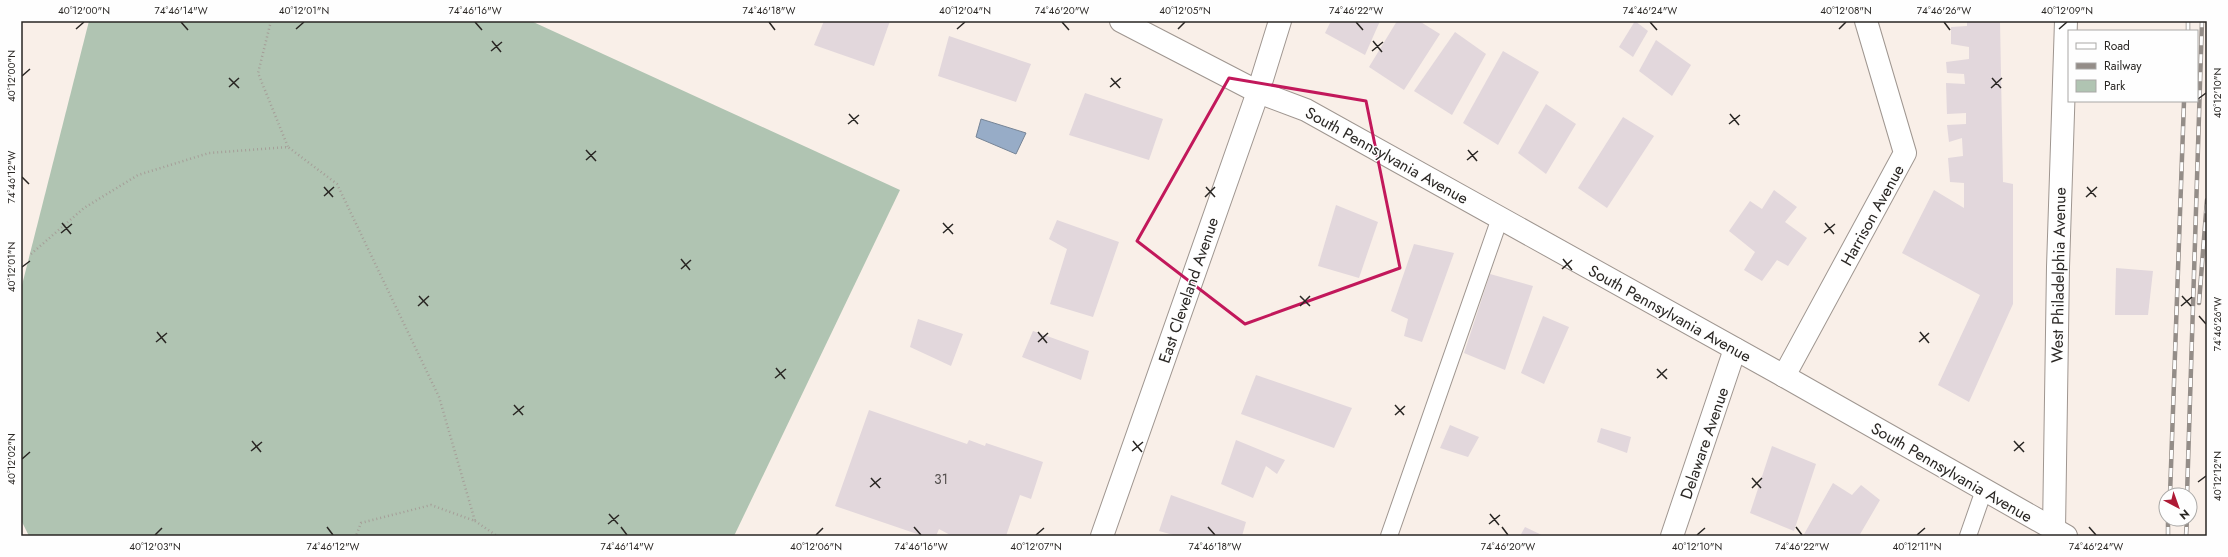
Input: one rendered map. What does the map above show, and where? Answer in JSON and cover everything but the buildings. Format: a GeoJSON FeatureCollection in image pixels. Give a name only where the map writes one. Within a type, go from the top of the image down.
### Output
{"type":"FeatureCollection","features":[{"type":"Feature","properties":{"kind":"main road","name":"South Pennsylvania Avenue"},"geometry":{"type":"LineString","coordinates":[[1120,21],[1258,92],[1306,110],[1784,376],[2058,534]]}},
{"type":"Feature","properties":{"kind":"main road","name":"East Cleveland Avenue"},"geometry":{"type":"LineString","coordinates":[[1102,536],[1258,92],[1280,21]]}},
{"type":"Feature","properties":{"kind":"main road","name":"Harrison Avenue"},"geometry":{"type":"LineString","coordinates":[[1784,376],[1905,154],[1866,21]]}},
{"type":"Feature","properties":{"kind":"main road","name":"West Philadelphia Avenue"},"geometry":{"type":"LineString","coordinates":[[2058,534],[2057,275],[2066,21]]}},
{"type":"Feature","properties":{"kind":"main road","name":"Delaware Avenue"},"geometry":{"type":"LineString","coordinates":[[1672,536],[1736,349]]}},
{"type":"Feature","properties":{"kind":"lane"},"geometry":{"type":"LineString","coordinates":[[1389,536],[1500,218]]}},
{"type":"Feature","properties":{"kind":"lane"},"geometry":{"type":"LineString","coordinates":[[1968,536],[1984,490]]}},
{"type":"Feature","properties":{"kind":"path"},"geometry":{"type":"LineString","coordinates":[[271,21],[258,73],[288,147],[337,184],[439,397],[475,521]]}},
{"type":"Feature","properties":{"kind":"path"},"geometry":{"type":"LineString","coordinates":[[31,254],[84,208],[138,175],[209,153],[288,147]]}},
{"type":"Feature","properties":{"kind":"path"},"geometry":{"type":"LineString","coordinates":[[356,536],[361,523],[431,506],[475,521],[497,536]]}},
{"type":"Feature","properties":{"kind":"highlighted area"},"geometry":{"type":"Polygon","coordinates":[[[1229,78],[1366,101],[1400,268],[1245,324],[1137,241],[1229,78]]]}},
{"type":"Feature","properties":{"kind":"green space"},"geometry":{"type":"Polygon","coordinates":[[[89,21],[531,21],[900,190],[734,536],[29,536],[21,520],[21,289],[89,21]]]}},
{"type":"Feature","properties":{"kind":"water"},"geometry":{"type":"Polygon","coordinates":[[[981,119],[1026,133],[1016,154],[976,137],[981,119]]]}},
{"type":"Feature","properties":{"kind":"railway"},"geometry":{"type":"LineString","coordinates":[[2188,21],[2188,30]]}},
{"type":"Feature","properties":{"kind":"railway"},"geometry":{"type":"LineString","coordinates":[[2187,487],[2202,21]]}},
{"type":"Feature","properties":{"kind":"railway"},"geometry":{"type":"LineString","coordinates":[[2170,487],[2184,102]]}},
{"type":"Feature","properties":{"kind":"railway"},"geometry":{"type":"LineString","coordinates":[[2199,303],[2207,200]]}},
{"type":"Feature","properties":{"kind":"railway"},"geometry":{"type":"LineString","coordinates":[[2168,527],[2168,536]]}},
{"type":"Feature","properties":{"kind":"railway"},"geometry":{"type":"LineString","coordinates":[[2186,536],[2187,527]]}}]}
